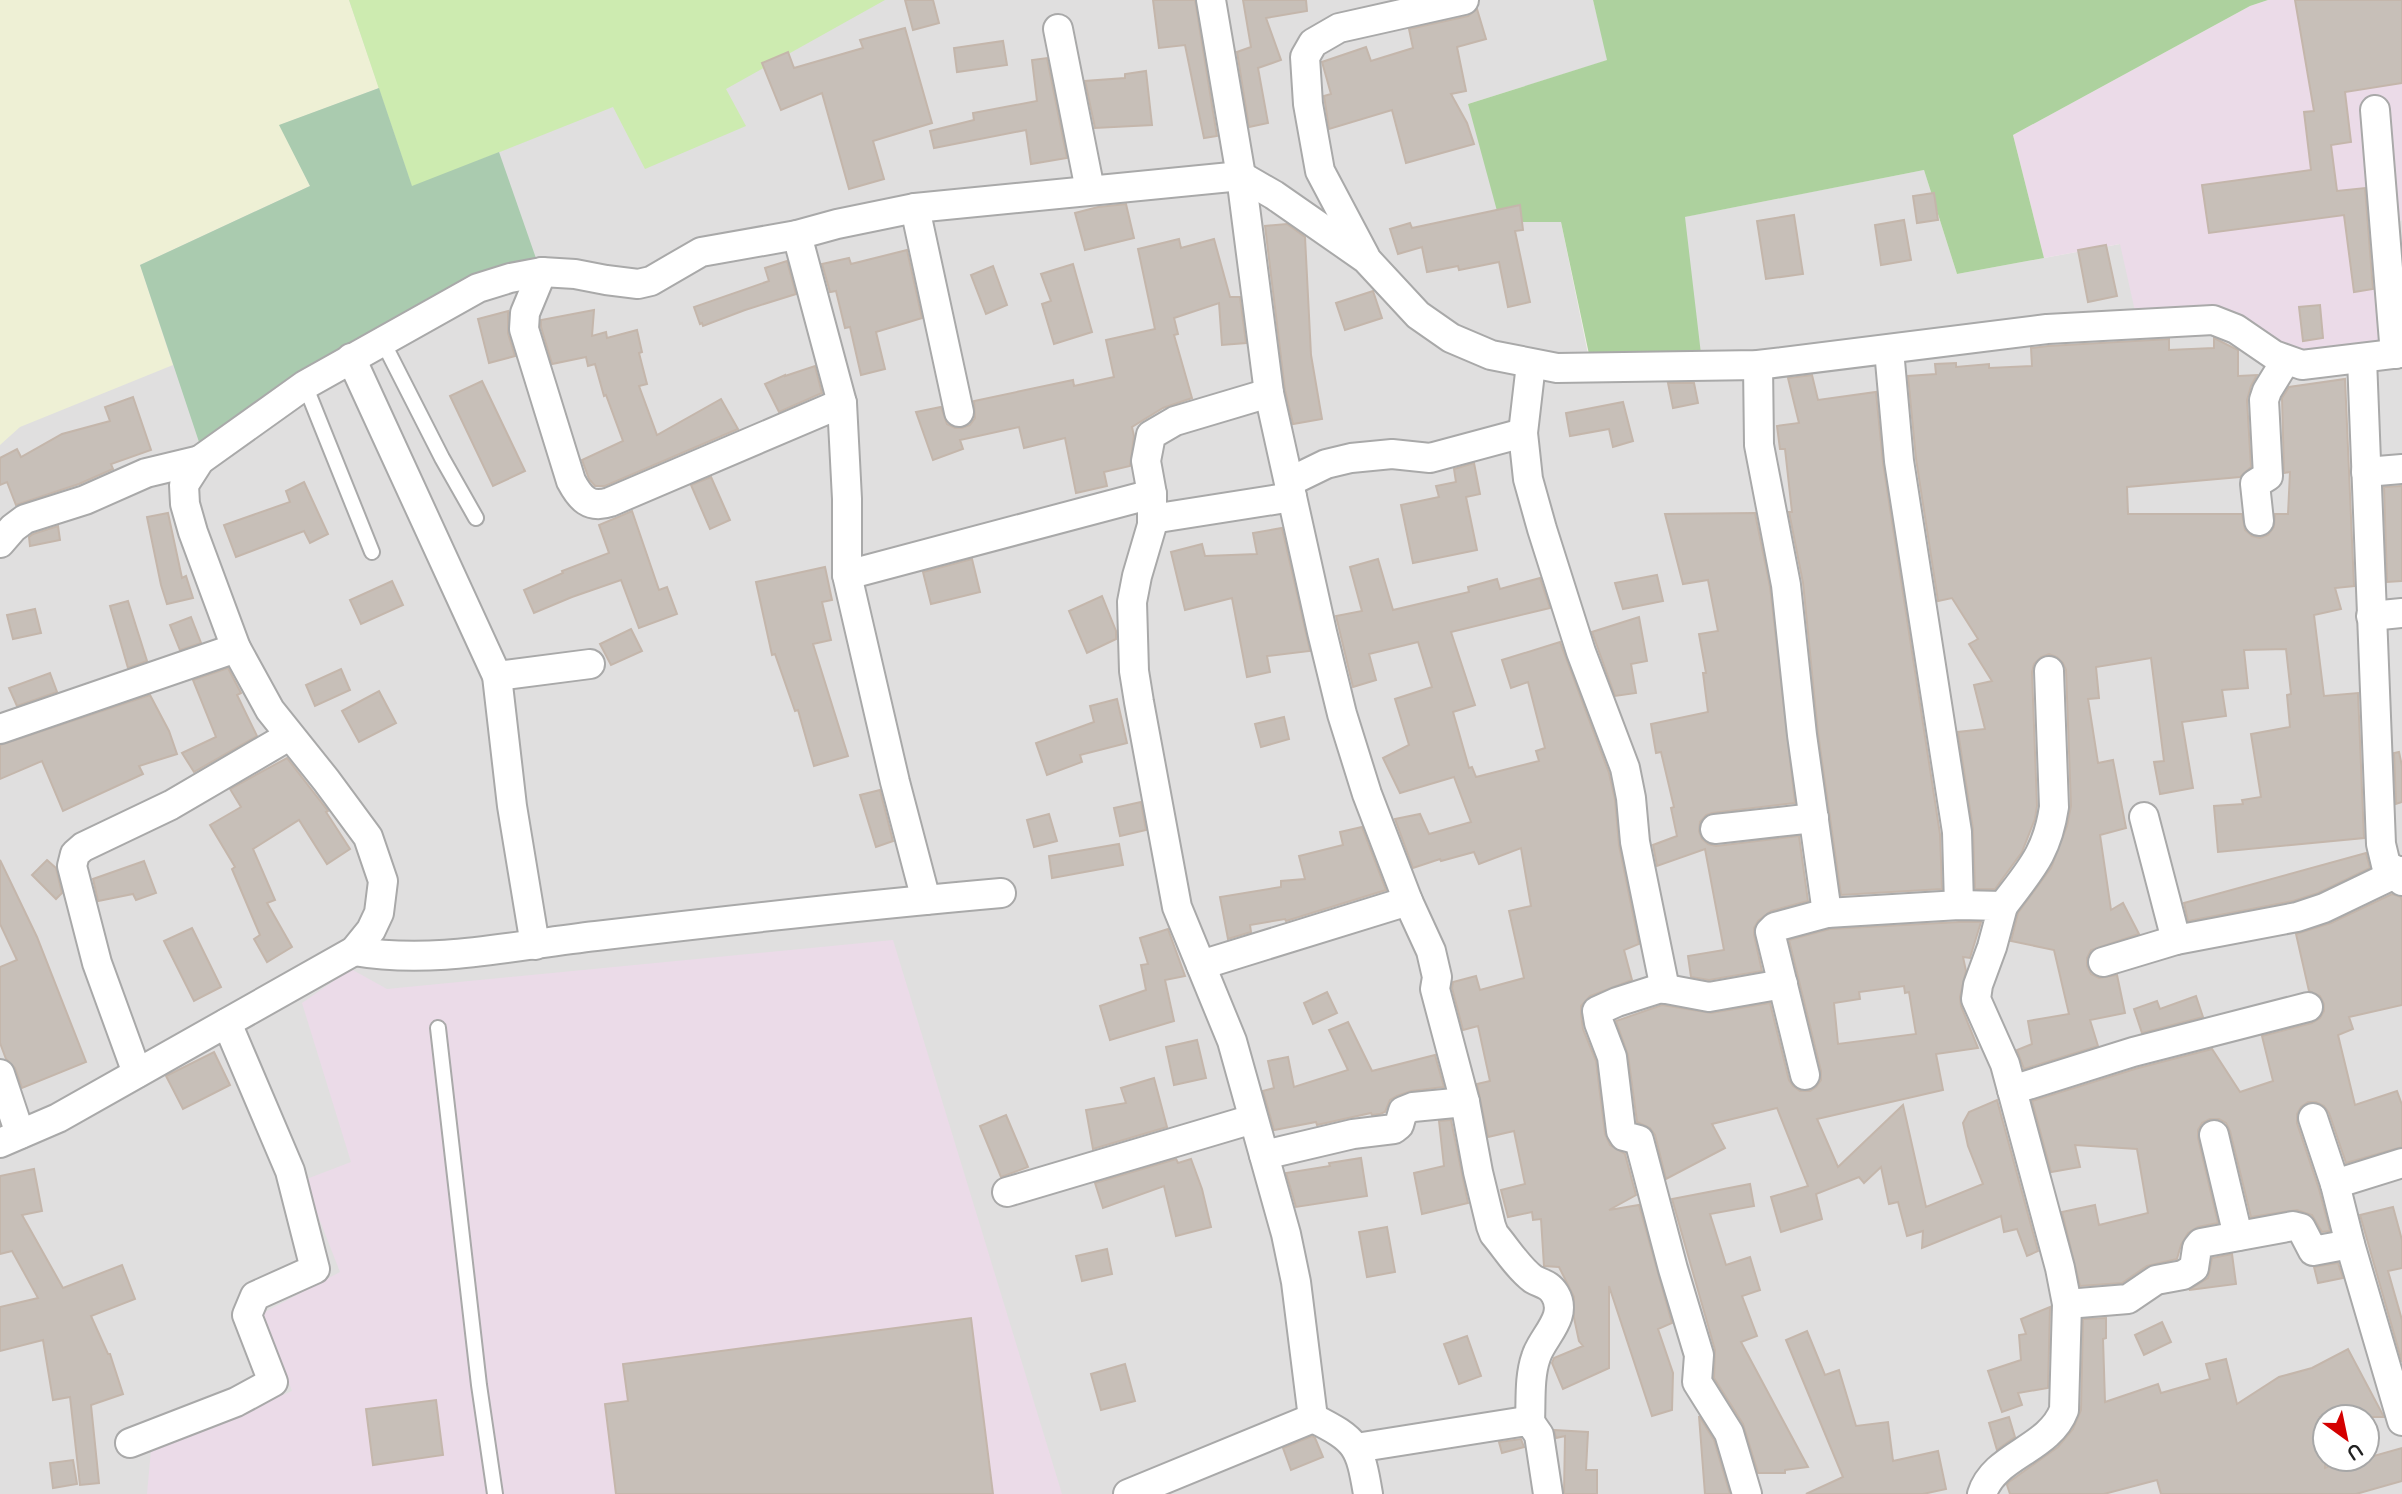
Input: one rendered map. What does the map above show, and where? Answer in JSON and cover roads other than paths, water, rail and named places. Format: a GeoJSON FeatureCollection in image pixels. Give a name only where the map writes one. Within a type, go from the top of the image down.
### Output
{"type":"FeatureCollection","features":[{"type":"Feature","properties":{"kind":"street"},"geometry":{"type":"LineString","coordinates":[[1212,0],[1241,176],[1269,393],[1342,714],[1367,794],[1408,901],[1431,951],[1437,977],[1435,989],[1465,1102],[1478,1172],[1494,1234],[1533,1278],[1546,1283],[1557,1297],[1558,1316],[1536,1355],[1530,1422],[1539,1436],[1548,1494]]}},
{"type":"Feature","properties":{"kind":"street"},"geometry":{"type":"LineString","coordinates":[[1366,259],[1320,170],[1308,104],[1305,57],[1313,43],[1339,28],[1464,0]]}},
{"type":"Feature","properties":{"kind":"street"},"geometry":{"type":"LineString","coordinates":[[1058,29],[1090,190]]}},
{"type":"Feature","properties":{"kind":"street"},"geometry":{"type":"LineString","coordinates":[[0,1074],[10,1138],[58,1118],[354,951],[372,930],[379,913],[383,881],[368,838],[270,710],[236,648],[193,532],[185,504],[184,485],[200,460],[306,384],[478,288],[542,272],[575,274],[638,284],[651,281],[701,252],[797,235],[837,223],[915,208],[1241,176],[1274,195],[1366,259],[1418,315],[1451,338],[1491,355],[1531,365],[1557,368],[1758,365],[2047,329],[2213,320],[2236,329],[2274,355],[2302,365],[2398,353],[2375,110]]}},
{"type":"Feature","properties":{"kind":"street"},"geometry":{"type":"LineString","coordinates":[[915,208],[959,412]]}},
{"type":"Feature","properties":{"kind":"street"},"geometry":{"type":"LineString","coordinates":[[797,235],[842,403],[847,499],[847,575],[895,782],[926,900]]}},
{"type":"Feature","properties":{"kind":"street"},"geometry":{"type":"LineString","coordinates":[[542,272],[525,313],[524,329],[571,481],[580,496],[589,503],[601,505],[610,502],[842,403]]}},
{"type":"Feature","properties":{"kind":"street"},"geometry":{"type":"LineString","coordinates":[[1889,350],[1899,461],[1957,832],[1959,905]]}},
{"type":"Feature","properties":{"kind":"street"},"geometry":{"type":"LineString","coordinates":[[351,358],[497,676],[512,806],[535,945]]}},
{"type":"Feature","properties":{"kind":"street"},"geometry":{"type":"LineString","coordinates":[[2362,359],[2371,616],[2389,744],[2381,844],[2386,865],[2401,875]]}},
{"type":"Feature","properties":{"kind":"street"},"geometry":{"type":"LineString","coordinates":[[2259,521],[2255,485],[2268,476],[2264,400],[2286,360]]}},
{"type":"Feature","properties":{"kind":"street"},"geometry":{"type":"LineString","coordinates":[[1531,365],[1523,433],[1528,479],[1581,652],[1625,768],[1635,842],[1665,989]]}},
{"type":"Feature","properties":{"kind":"street"},"geometry":{"type":"LineString","coordinates":[[1758,365],[1759,445],[1786,584],[1827,913]]}},
{"type":"Feature","properties":{"kind":"street"},"geometry":{"type":"LineString","coordinates":[[1269,393],[1175,421],[1151,435],[1146,461],[1152,506],[1132,601],[1134,671],[1177,906],[1232,1041],[1286,1234],[1296,1282],[1314,1418]]}},
{"type":"Feature","properties":{"kind":"street"},"geometry":{"type":"LineString","coordinates":[[847,575],[1152,506],[1290,490],[1326,464],[1351,458],[1392,454],[1430,458],[1523,433]]}},
{"type":"Feature","properties":{"kind":"street"},"geometry":{"type":"LineString","coordinates":[[0,543],[25,519],[85,499],[146,473],[200,460]]}},
{"type":"Feature","properties":{"kind":"street"},"geometry":{"type":"LineString","coordinates":[[2366,472],[2402,469]]}},
{"type":"Feature","properties":{"kind":"street"},"geometry":{"type":"LineString","coordinates":[[2371,616],[2402,614]]}},
{"type":"Feature","properties":{"kind":"street"},"geometry":{"type":"LineString","coordinates":[[0,729],[236,648]]}},
{"type":"Feature","properties":{"kind":"street"},"geometry":{"type":"LineString","coordinates":[[497,676],[590,664]]}},
{"type":"Feature","properties":{"kind":"street"},"geometry":{"type":"LineString","coordinates":[[1982,1494],[1996,1472],[2047,1436],[2064,1410],[2067,1304],[2006,1064],[1976,999],[1978,985],[2004,906],[2042,852],[2051,825],[2054,807],[2049,671]]}},
{"type":"Feature","properties":{"kind":"street"},"geometry":{"type":"LineString","coordinates":[[137,1073],[97,964],[72,866],[75,854],[83,847],[172,805],[289,736]]}},
{"type":"Feature","properties":{"kind":"street"},"geometry":{"type":"LineString","coordinates":[[2144,817],[2176,940]]}},
{"type":"Feature","properties":{"kind":"street"},"geometry":{"type":"LineString","coordinates":[[1715,829],[1814,818]]}},
{"type":"Feature","properties":{"kind":"street"},"geometry":{"type":"LineString","coordinates":[[2103,962],[2176,940],[2297,917],[2401,875]]}},
{"type":"Feature","properties":{"kind":"street"},"geometry":{"type":"LineString","coordinates":[[354,951],[401,957],[535,945],[591,936],[1001,893]]}},
{"type":"Feature","properties":{"kind":"street"},"geometry":{"type":"LineString","coordinates":[[1201,964],[1408,901]]}},
{"type":"Feature","properties":{"kind":"street"},"geometry":{"type":"LineString","coordinates":[[1805,1075],[1769,932],[1775,927],[1827,913],[1959,905],[2004,906]]}},
{"type":"Feature","properties":{"kind":"street"},"geometry":{"type":"LineString","coordinates":[[1747,1494],[1729,1433],[1698,1382],[1699,1355],[1639,1140],[1622,1134],[1612,1057],[1598,1023],[1597,1011],[1650,990],[1665,989],[1709,996],[1783,984]]}},
{"type":"Feature","properties":{"kind":"street"},"geometry":{"type":"LineString","coordinates":[[2012,1090],[2133,1052],[2308,1007]]}},
{"type":"Feature","properties":{"kind":"street"},"geometry":{"type":"LineString","coordinates":[[130,1443],[236,1402],[273,1382],[247,1315],[255,1296],[315,1269],[290,1171],[227,1023]]}},
{"type":"Feature","properties":{"kind":"street"},"geometry":{"type":"LineString","coordinates":[[1264,1155],[1353,1134],[1397,1128],[1401,1114],[1408,1108],[1465,1102]]}},
{"type":"Feature","properties":{"kind":"street"},"geometry":{"type":"LineString","coordinates":[[2313,1118],[2335,1184],[2402,1421]]}},
{"type":"Feature","properties":{"kind":"street"},"geometry":{"type":"LineString","coordinates":[[1007,1192],[1253,1119]]}},
{"type":"Feature","properties":{"kind":"street"},"geometry":{"type":"LineString","coordinates":[[2214,1135],[2238,1236]]}},
{"type":"Feature","properties":{"kind":"street"},"geometry":{"type":"LineString","coordinates":[[2335,1184],[2402,1163]]}},
{"type":"Feature","properties":{"kind":"street"},"geometry":{"type":"LineString","coordinates":[[2067,1304],[2128,1299],[2156,1280],[2183,1275],[2195,1266],[2197,1248],[2201,1243],[2298,1226],[2313,1251],[2350,1244]]}},
{"type":"Feature","properties":{"kind":"street"},"geometry":{"type":"LineString","coordinates":[[1128,1494],[1314,1418],[1341,1432],[1356,1448],[1360,1454],[1367,1494]]}},
{"type":"Feature","properties":{"kind":"street"},"geometry":{"type":"LineString","coordinates":[[1356,1448],[1499,1423],[1530,1422]]}},
{"type":"Feature","properties":{"kind":"lane"},"geometry":{"type":"LineString","coordinates":[[382,340],[442,458],[476,517]]}},
{"type":"Feature","properties":{"kind":"lane"},"geometry":{"type":"LineString","coordinates":[[306,384],[372,552]]}},
{"type":"Feature","properties":{"kind":"lane"},"geometry":{"type":"LineString","coordinates":[[438,1028],[479,1385],[495,1494]]}}]}
